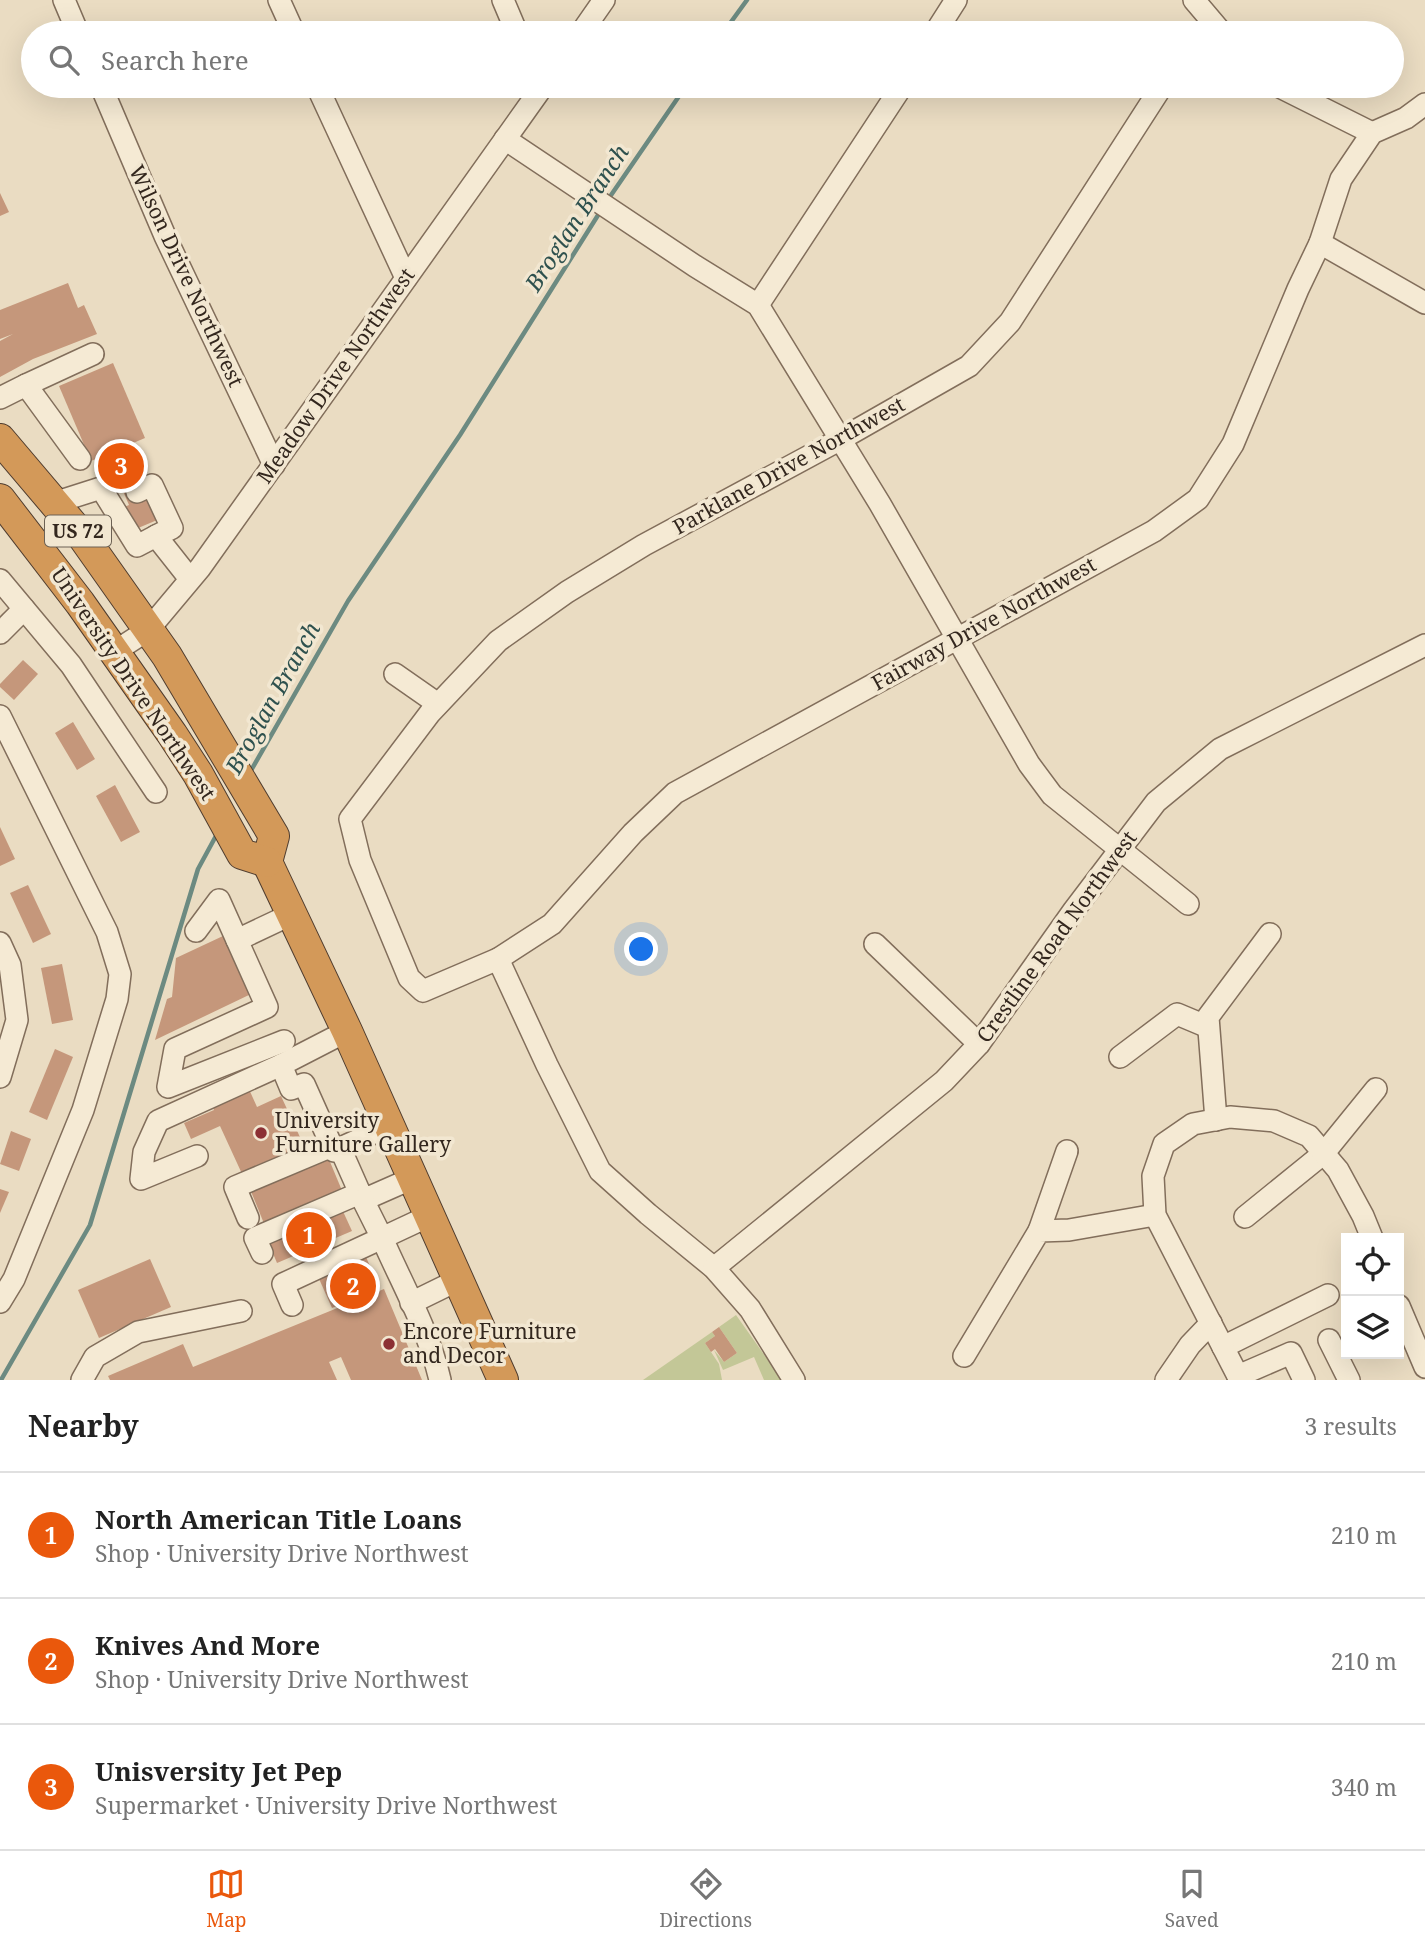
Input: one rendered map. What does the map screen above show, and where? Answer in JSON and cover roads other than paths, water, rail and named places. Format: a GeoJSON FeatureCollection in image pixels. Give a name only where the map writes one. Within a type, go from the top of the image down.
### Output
{"type":"FeatureCollection","features":[{"type":"Feature","properties":{"kind":"highway","name":"University Drive Northwest"},"geometry":{"type":"LineString","coordinates":[[0,439],[83,537],[167,656],[226,751],[274,836],[267,862],[242,853],[198,775],[114,652],[45,555],[0,499]]}},
{"type":"Feature","properties":{"kind":"highway"},"geometry":{"type":"LineString","coordinates":[[267,862],[347,1031],[503,1380]]}},
{"type":"Feature","properties":{"kind":"street"},"geometry":{"type":"LineString","coordinates":[[64,0],[73,21]]}},
{"type":"Feature","properties":{"kind":"street"},"geometry":{"type":"LineString","coordinates":[[279,0],[289,21]]}},
{"type":"Feature","properties":{"kind":"street"},"geometry":{"type":"LineString","coordinates":[[503,0],[512,21]]}},
{"type":"Feature","properties":{"kind":"street"},"geometry":{"type":"LineString","coordinates":[[589,21],[604,0]]}},
{"type":"Feature","properties":{"kind":"street"},"geometry":{"type":"LineString","coordinates":[[943,21],[956,0]]}},
{"type":"Feature","properties":{"kind":"street"},"geometry":{"type":"LineString","coordinates":[[1194,0],[1206,21]]}},
{"type":"Feature","properties":{"kind":"street","name":"Wilson Drive Northwest"},"geometry":{"type":"LineString","coordinates":[[106,98],[165,236],[274,465]]}},
{"type":"Feature","properties":{"kind":"street"},"geometry":{"type":"LineString","coordinates":[[323,98],[406,278]]}},
{"type":"Feature","properties":{"kind":"street","name":"Meadow Drive Northwest"},"geometry":{"type":"LineString","coordinates":[[114,652],[148,630],[200,568],[534,98]]}},
{"type":"Feature","properties":{"kind":"street"},"geometry":{"type":"LineString","coordinates":[[758,305],[894,98]]}},
{"type":"Feature","properties":{"kind":"street","name":"Parklane Drive Northwest"},"geometry":{"type":"LineString","coordinates":[[402,962],[359,860],[350,819],[438,704],[498,641],[567,592],[644,545],[970,366],[1010,322],[1153,98]]}},
{"type":"Feature","properties":{"kind":"street"},"geometry":{"type":"LineString","coordinates":[[1302,98],[1372,133],[1406,118],[1425,104]]}},
{"type":"Feature","properties":{"kind":"street","name":"Fairway Drive Northwest"},"geometry":{"type":"LineString","coordinates":[[402,962],[409,978],[423,991],[498,960],[552,924],[632,833],[675,793],[1153,531],[1198,499],[1233,444],[1320,243],[1341,179],[1372,133]]}},
{"type":"Feature","properties":{"kind":"street"},"geometry":{"type":"LineString","coordinates":[[505,139],[695,267],[758,305],[841,439],[1029,764],[1052,795],[1188,904]]}},
{"type":"Feature","properties":{"kind":"street"},"geometry":{"type":"LineString","coordinates":[[1320,243],[1425,303]]}},
{"type":"Feature","properties":{"kind":"street"},"geometry":{"type":"LineString","coordinates":[[0,397],[93,354]]}},
{"type":"Feature","properties":{"kind":"street"},"geometry":{"type":"LineString","coordinates":[[26,385],[80,459]]}},
{"type":"Feature","properties":{"kind":"street"},"geometry":{"type":"LineString","coordinates":[[54,503],[101,488],[124,497],[152,485],[172,528],[137,545],[124,497]]}},
{"type":"Feature","properties":{"kind":"street"},"geometry":{"type":"LineString","coordinates":[[156,536],[190,579]]}},
{"type":"Feature","properties":{"kind":"street"},"geometry":{"type":"LineString","coordinates":[[0,580],[71,665],[156,792]]}},
{"type":"Feature","properties":{"kind":"street"},"geometry":{"type":"LineString","coordinates":[[0,633],[24,609]]}},
{"type":"Feature","properties":{"kind":"street","name":"Crestline Road Northwest"},"geometry":{"type":"LineString","coordinates":[[714,1268],[944,1080],[979,1044],[1073,910],[1156,802],[1220,749],[1425,645]]}},
{"type":"Feature","properties":{"kind":"street"},"geometry":{"type":"LineString","coordinates":[[395,674],[438,704]]}},
{"type":"Feature","properties":{"kind":"street"},"geometry":{"type":"LineString","coordinates":[[0,716],[107,932],[120,974],[117,999],[83,1110],[14,1279],[0,1302]]}},
{"type":"Feature","properties":{"kind":"street"},"geometry":{"type":"LineString","coordinates":[[196,931],[219,900],[267,1007],[285,1055],[291,1089],[304,1084],[362,1196],[411,1303],[440,1380]]}},
{"type":"Feature","properties":{"kind":"street"},"geometry":{"type":"LineString","coordinates":[[237,940],[292,914]]}},
{"type":"Feature","properties":{"kind":"street"},"geometry":{"type":"LineString","coordinates":[[1216,1120],[1208,1017],[1270,934]]}},
{"type":"Feature","properties":{"kind":"street"},"geometry":{"type":"LineString","coordinates":[[0,943],[10,965],[18,1020],[0,1077]]}},
{"type":"Feature","properties":{"kind":"street"},"geometry":{"type":"LineString","coordinates":[[875,944],[979,1044]]}},
{"type":"Feature","properties":{"kind":"street"},"geometry":{"type":"LineString","coordinates":[[498,960],[600,1171],[714,1268],[750,1309],[794,1380]]}},
{"type":"Feature","properties":{"kind":"street"},"geometry":{"type":"LineString","coordinates":[[267,1007],[175,1049],[168,1087],[285,1055],[347,1031]]}},
{"type":"Feature","properties":{"kind":"street"},"geometry":{"type":"LineString","coordinates":[[1120,1057],[1177,1014],[1208,1027]]}},
{"type":"Feature","properties":{"kind":"street"},"geometry":{"type":"LineString","coordinates":[[197,1156],[141,1179],[144,1152],[158,1121],[285,1055]]}},
{"type":"Feature","properties":{"kind":"street"},"geometry":{"type":"LineString","coordinates":[[1245,1217],[1324,1153],[1376,1089]]}},
{"type":"Feature","properties":{"kind":"street"},"geometry":{"type":"LineString","coordinates":[[1304,1380],[1291,1353],[1239,1378],[1155,1215],[1153,1176],[1164,1144],[1193,1125],[1230,1117],[1274,1121],[1309,1136],[1338,1170],[1370,1233]]}},
{"type":"Feature","properties":{"kind":"street"},"geometry":{"type":"LineString","coordinates":[[248,1218],[234,1187],[389,1126]]}},
{"type":"Feature","properties":{"kind":"street"},"geometry":{"type":"LineString","coordinates":[[964,1356],[1039,1231],[1067,1150]]}},
{"type":"Feature","properties":{"kind":"street"},"geometry":{"type":"LineString","coordinates":[[261,1253],[255,1238],[413,1178]]}},
{"type":"Feature","properties":{"kind":"street"},"geometry":{"type":"LineString","coordinates":[[1039,1231],[1069,1230],[1155,1215]]}},
{"type":"Feature","properties":{"kind":"street"},"geometry":{"type":"LineString","coordinates":[[292,1305],[283,1284],[429,1216]]}},
{"type":"Feature","properties":{"kind":"street"},"geometry":{"type":"LineString","coordinates":[[411,1303],[458,1279]]}},
{"type":"Feature","properties":{"kind":"street"},"geometry":{"type":"LineString","coordinates":[[1223,1347],[1328,1295]]}},
{"type":"Feature","properties":{"kind":"street"},"geometry":{"type":"LineString","coordinates":[[82,1380],[95,1357],[138,1332],[241,1311]]}},
{"type":"Feature","properties":{"kind":"street"},"geometry":{"type":"LineString","coordinates":[[1404,1318],[1425,1367]]}},
{"type":"Feature","properties":{"kind":"street"},"geometry":{"type":"LineString","coordinates":[[1166,1380],[1190,1345],[1211,1323]]}},
{"type":"Feature","properties":{"kind":"street"},"geometry":{"type":"LineString","coordinates":[[1329,1340],[1349,1380]]}},
{"type":"Feature","properties":{"kind":"waterway","name":"Broglan Branch"},"geometry":{"type":"LineString","coordinates":[[732,21],[747,0]]}},
{"type":"Feature","properties":{"kind":"waterway","name":"Broglan Branch"},"geometry":{"type":"LineString","coordinates":[[607,201],[678,98]]}},
{"type":"Feature","properties":{"kind":"waterway","name":"Broglan Branch"},"geometry":{"type":"LineString","coordinates":[[249,774],[348,601],[460,435],[600,212]]}},
{"type":"Feature","properties":{"kind":"waterway","name":"Broglan Branch"},"geometry":{"type":"LineString","coordinates":[[1,1380],[90,1225],[198,869],[217,834]]}},
{"type":"Feature","properties":{"kind":"place","name":"Unisversity Jet Pep"},"geometry":{"type":"Point","coordinates":[121,466]}},
{"type":"Feature","properties":{"kind":"place","name":"University Furniture Gallery"},"geometry":{"type":"Point","coordinates":[261,1133]}},
{"type":"Feature","properties":{"kind":"place","name":"North American Title Loans"},"geometry":{"type":"Point","coordinates":[309,1235]}},
{"type":"Feature","properties":{"kind":"place","name":"Knives And More"},"geometry":{"type":"Point","coordinates":[353,1286]}},
{"type":"Feature","properties":{"kind":"place","name":"Encore Furniture and Decor"},"geometry":{"type":"Point","coordinates":[389,1344]}}]}
